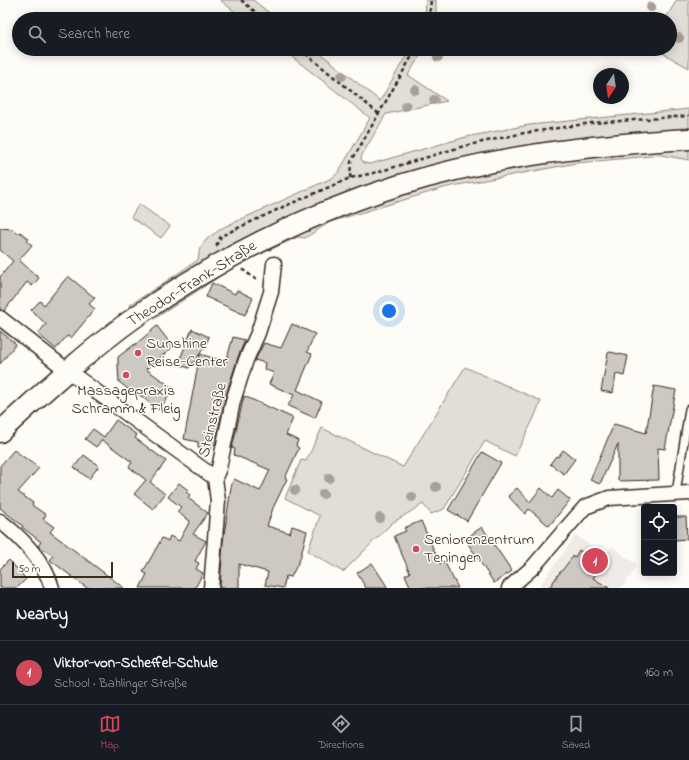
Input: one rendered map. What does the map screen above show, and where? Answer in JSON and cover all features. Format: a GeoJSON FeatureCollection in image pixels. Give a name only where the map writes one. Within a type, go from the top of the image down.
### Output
{"type":"FeatureCollection","features":[{"type":"Feature","properties":{"kind":"main road","name":"Theodor-Frank-Straße"},"geometry":{"type":"LineString","coordinates":[[0,432],[46,389],[96,346],[138,315],[225,260],[301,222],[400,185],[457,170],[526,156],[603,146],[689,138]]}},
{"type":"Feature","properties":{"kind":"street","name":"Steinstraße"},"geometry":{"type":"LineString","coordinates":[[211,588],[218,501],[215,478],[219,468],[233,401],[246,360],[258,333],[271,292],[274,264]]}},
{"type":"Feature","properties":{"kind":"street"},"geometry":{"type":"LineString","coordinates":[[0,318],[68,371],[215,478]]}},
{"type":"Feature","properties":{"kind":"street"},"geometry":{"type":"LineString","coordinates":[[509,588],[533,567],[585,507],[609,498],[682,493]]}},
{"type":"Feature","properties":{"kind":"street"},"geometry":{"type":"LineString","coordinates":[[0,521],[18,536],[35,556],[50,581],[52,588]]}},
{"type":"Feature","properties":{"kind":"lane"},"geometry":{"type":"LineString","coordinates":[[682,493],[689,409]]}},
{"type":"Feature","properties":{"kind":"path"},"geometry":{"type":"LineString","coordinates":[[241,0],[256,12]]}},
{"type":"Feature","properties":{"kind":"path"},"geometry":{"type":"LineString","coordinates":[[430,12],[431,0]]}},
{"type":"Feature","properties":{"kind":"path"},"geometry":{"type":"LineString","coordinates":[[309,56],[379,114]]}},
{"type":"Feature","properties":{"kind":"path"},"geometry":{"type":"LineString","coordinates":[[350,178],[351,162],[412,56]]}},
{"type":"Feature","properties":{"kind":"path"},"geometry":{"type":"LineString","coordinates":[[225,260],[247,272],[271,292]]}},
{"type":"Feature","properties":{"kind":"shaded area"},"geometry":{"type":"Polygon","coordinates":[[[220,0],[253,0],[268,12],[235,12],[220,0]]]}},
{"type":"Feature","properties":{"kind":"shaded area"},"geometry":{"type":"Polygon","coordinates":[[[426,0],[436,0],[436,12],[425,12],[426,0]]]}},
{"type":"Feature","properties":{"kind":"shaded area"},"geometry":{"type":"Polygon","coordinates":[[[677,0],[689,0],[689,68],[668,56],[677,56],[677,12],[669,12],[677,0]]]}},
{"type":"Feature","properties":{"kind":"shaded area"},"geometry":{"type":"Polygon","coordinates":[[[291,56],[324,56],[380,101],[406,56],[420,56],[408,75],[447,101],[386,114],[362,155],[361,159],[364,163],[370,164],[466,137],[529,125],[689,109],[689,160],[661,155],[577,163],[447,187],[330,222],[305,238],[298,237],[237,265],[154,319],[130,305],[198,260],[200,247],[208,238],[224,227],[332,178],[338,173],[370,118],[291,56]]]}},
{"type":"Feature","properties":{"kind":"shaded area"},"geometry":{"type":"Polygon","coordinates":[[[139,204],[170,226],[161,238],[131,217],[139,204]]]}},
{"type":"Feature","properties":{"kind":"shaded area"},"geometry":{"type":"Polygon","coordinates":[[[465,367],[541,401],[515,456],[485,441],[444,509],[431,514],[423,504],[392,523],[343,572],[308,551],[320,516],[285,498],[301,460],[306,461],[322,428],[403,467],[465,367]]]}},
{"type":"Feature","properties":{"kind":"shaded area"},"geometry":{"type":"Polygon","coordinates":[[[576,535],[606,557],[612,546],[637,565],[630,577],[620,588],[538,588],[576,535]]]}},
{"type":"Feature","properties":{"kind":"building"},"geometry":{"type":"Polygon","coordinates":[[[0,228],[13,229],[18,234],[20,232],[29,239],[27,241],[32,245],[19,260],[39,278],[32,286],[27,282],[4,311],[0,310],[0,277],[13,261],[0,250],[0,228]]]}},
{"type":"Feature","properties":{"kind":"building"},"geometry":{"type":"Polygon","coordinates":[[[68,276],[95,298],[89,304],[95,309],[71,338],[67,336],[56,349],[38,334],[46,324],[31,310],[40,301],[44,305],[68,276]]]}},
{"type":"Feature","properties":{"kind":"building"},"geometry":{"type":"Polygon","coordinates":[[[212,283],[235,294],[237,290],[253,298],[245,315],[206,297],[212,283]]]}},
{"type":"Feature","properties":{"kind":"building"},"geometry":{"type":"Polygon","coordinates":[[[292,324],[315,334],[307,352],[312,354],[297,390],[322,402],[315,418],[288,406],[294,395],[269,384],[274,373],[264,369],[265,363],[255,360],[264,343],[281,348],[292,324]]]}},
{"type":"Feature","properties":{"kind":"building"},"geometry":{"type":"Polygon","coordinates":[[[157,326],[173,347],[146,369],[174,389],[159,410],[137,393],[136,395],[119,382],[118,367],[118,357],[157,326]]]}},
{"type":"Feature","properties":{"kind":"building"},"geometry":{"type":"Polygon","coordinates":[[[192,329],[209,337],[205,347],[189,368],[178,364],[192,329]]]}},
{"type":"Feature","properties":{"kind":"building"},"geometry":{"type":"Polygon","coordinates":[[[0,331],[16,344],[0,364],[0,331]]]}},
{"type":"Feature","properties":{"kind":"building"},"geometry":{"type":"Polygon","coordinates":[[[233,337],[245,340],[225,398],[215,445],[212,444],[210,450],[198,448],[198,442],[184,439],[200,354],[226,362],[233,337]]]}},
{"type":"Feature","properties":{"kind":"building"},"geometry":{"type":"Polygon","coordinates":[[[610,352],[628,356],[624,376],[616,374],[613,393],[601,391],[608,353],[610,352]]]}},
{"type":"Feature","properties":{"kind":"building"},"geometry":{"type":"Polygon","coordinates":[[[654,386],[676,390],[665,449],[658,448],[659,480],[618,481],[618,444],[600,484],[590,480],[614,424],[646,433],[654,386]]]}},
{"type":"Feature","properties":{"kind":"building"},"geometry":{"type":"Polygon","coordinates":[[[244,396],[293,418],[286,435],[298,440],[296,446],[299,448],[285,478],[287,479],[273,508],[267,526],[290,533],[292,526],[307,531],[300,559],[291,577],[286,576],[283,588],[265,585],[268,572],[239,564],[239,588],[220,588],[223,542],[231,487],[234,479],[260,491],[270,470],[234,455],[235,449],[232,448],[244,396]]]}},
{"type":"Feature","properties":{"kind":"building"},"geometry":{"type":"Polygon","coordinates":[[[116,420],[137,435],[135,438],[166,461],[150,482],[165,494],[153,509],[134,494],[146,480],[129,467],[132,462],[102,440],[96,447],[85,439],[93,429],[104,437],[116,420]]]}},
{"type":"Feature","properties":{"kind":"building"},"geometry":{"type":"Polygon","coordinates":[[[14,450],[39,468],[18,492],[46,515],[43,519],[54,527],[50,532],[124,588],[87,588],[50,560],[53,556],[38,546],[41,542],[0,508],[0,466],[14,450]]]}},
{"type":"Feature","properties":{"kind":"building"},"geometry":{"type":"Polygon","coordinates":[[[563,450],[575,459],[564,474],[550,464],[563,450]]]}},
{"type":"Feature","properties":{"kind":"building"},"geometry":{"type":"Polygon","coordinates":[[[482,452],[501,463],[467,521],[448,510],[482,452]]]}},
{"type":"Feature","properties":{"kind":"building"},"geometry":{"type":"Polygon","coordinates":[[[84,455],[99,466],[89,479],[74,467],[84,455]]]}},
{"type":"Feature","properties":{"kind":"building"},"geometry":{"type":"Polygon","coordinates":[[[179,483],[188,490],[186,492],[190,495],[188,498],[208,513],[193,534],[206,541],[195,561],[199,563],[196,569],[203,573],[195,588],[140,588],[147,574],[143,572],[162,538],[168,541],[170,536],[179,541],[190,521],[177,512],[181,507],[168,497],[179,483]]]}},
{"type":"Feature","properties":{"kind":"building"},"geometry":{"type":"Polygon","coordinates":[[[517,488],[530,502],[541,488],[552,498],[558,490],[570,500],[549,526],[529,509],[525,514],[508,496],[517,488]]]}},
{"type":"Feature","properties":{"kind":"building"},"geometry":{"type":"Polygon","coordinates":[[[677,517],[686,517],[687,539],[677,540],[677,517]]]}},
{"type":"Feature","properties":{"kind":"building","name":"Seniorenzentrum Teningen"},"geometry":{"type":"Polygon","coordinates":[[[421,521],[440,564],[444,561],[458,588],[411,588],[405,575],[410,573],[394,536],[406,531],[404,528],[421,521]]]}},
{"type":"Feature","properties":{"kind":"building"},"geometry":{"type":"Polygon","coordinates":[[[482,527],[512,571],[494,583],[465,539],[482,527]]]}},
{"type":"Feature","properties":{"kind":"building"},"geometry":{"type":"Polygon","coordinates":[[[579,550],[600,565],[594,571],[597,573],[593,578],[609,588],[549,588],[560,572],[573,556],[575,557],[579,550]]]}},
{"type":"Feature","properties":{"kind":"building"},"geometry":{"type":"Polygon","coordinates":[[[9,560],[26,579],[17,588],[0,588],[0,569],[9,560]]]}},
{"type":"Feature","properties":{"kind":"building","name":"Seniorenzentrum Teningen"},"geometry":{"type":"Polygon","coordinates":[[[372,563],[388,588],[366,588],[357,573],[372,563]]]}},
{"type":"Feature","properties":{"kind":"place","name":"Sunshine Reise-Center"},"geometry":{"type":"Point","coordinates":[138,353]}},
{"type":"Feature","properties":{"kind":"place","name":"Massagepraxis Schramm & Fleig"},"geometry":{"type":"Point","coordinates":[126,375]}},
{"type":"Feature","properties":{"kind":"place","name":"Seniorenzentrum Teningen"},"geometry":{"type":"Point","coordinates":[416,549]}},
{"type":"Feature","properties":{"kind":"place","name":"Viktor-von-Scheffel-Schule"},"geometry":{"type":"Point","coordinates":[595,561]}}]}
